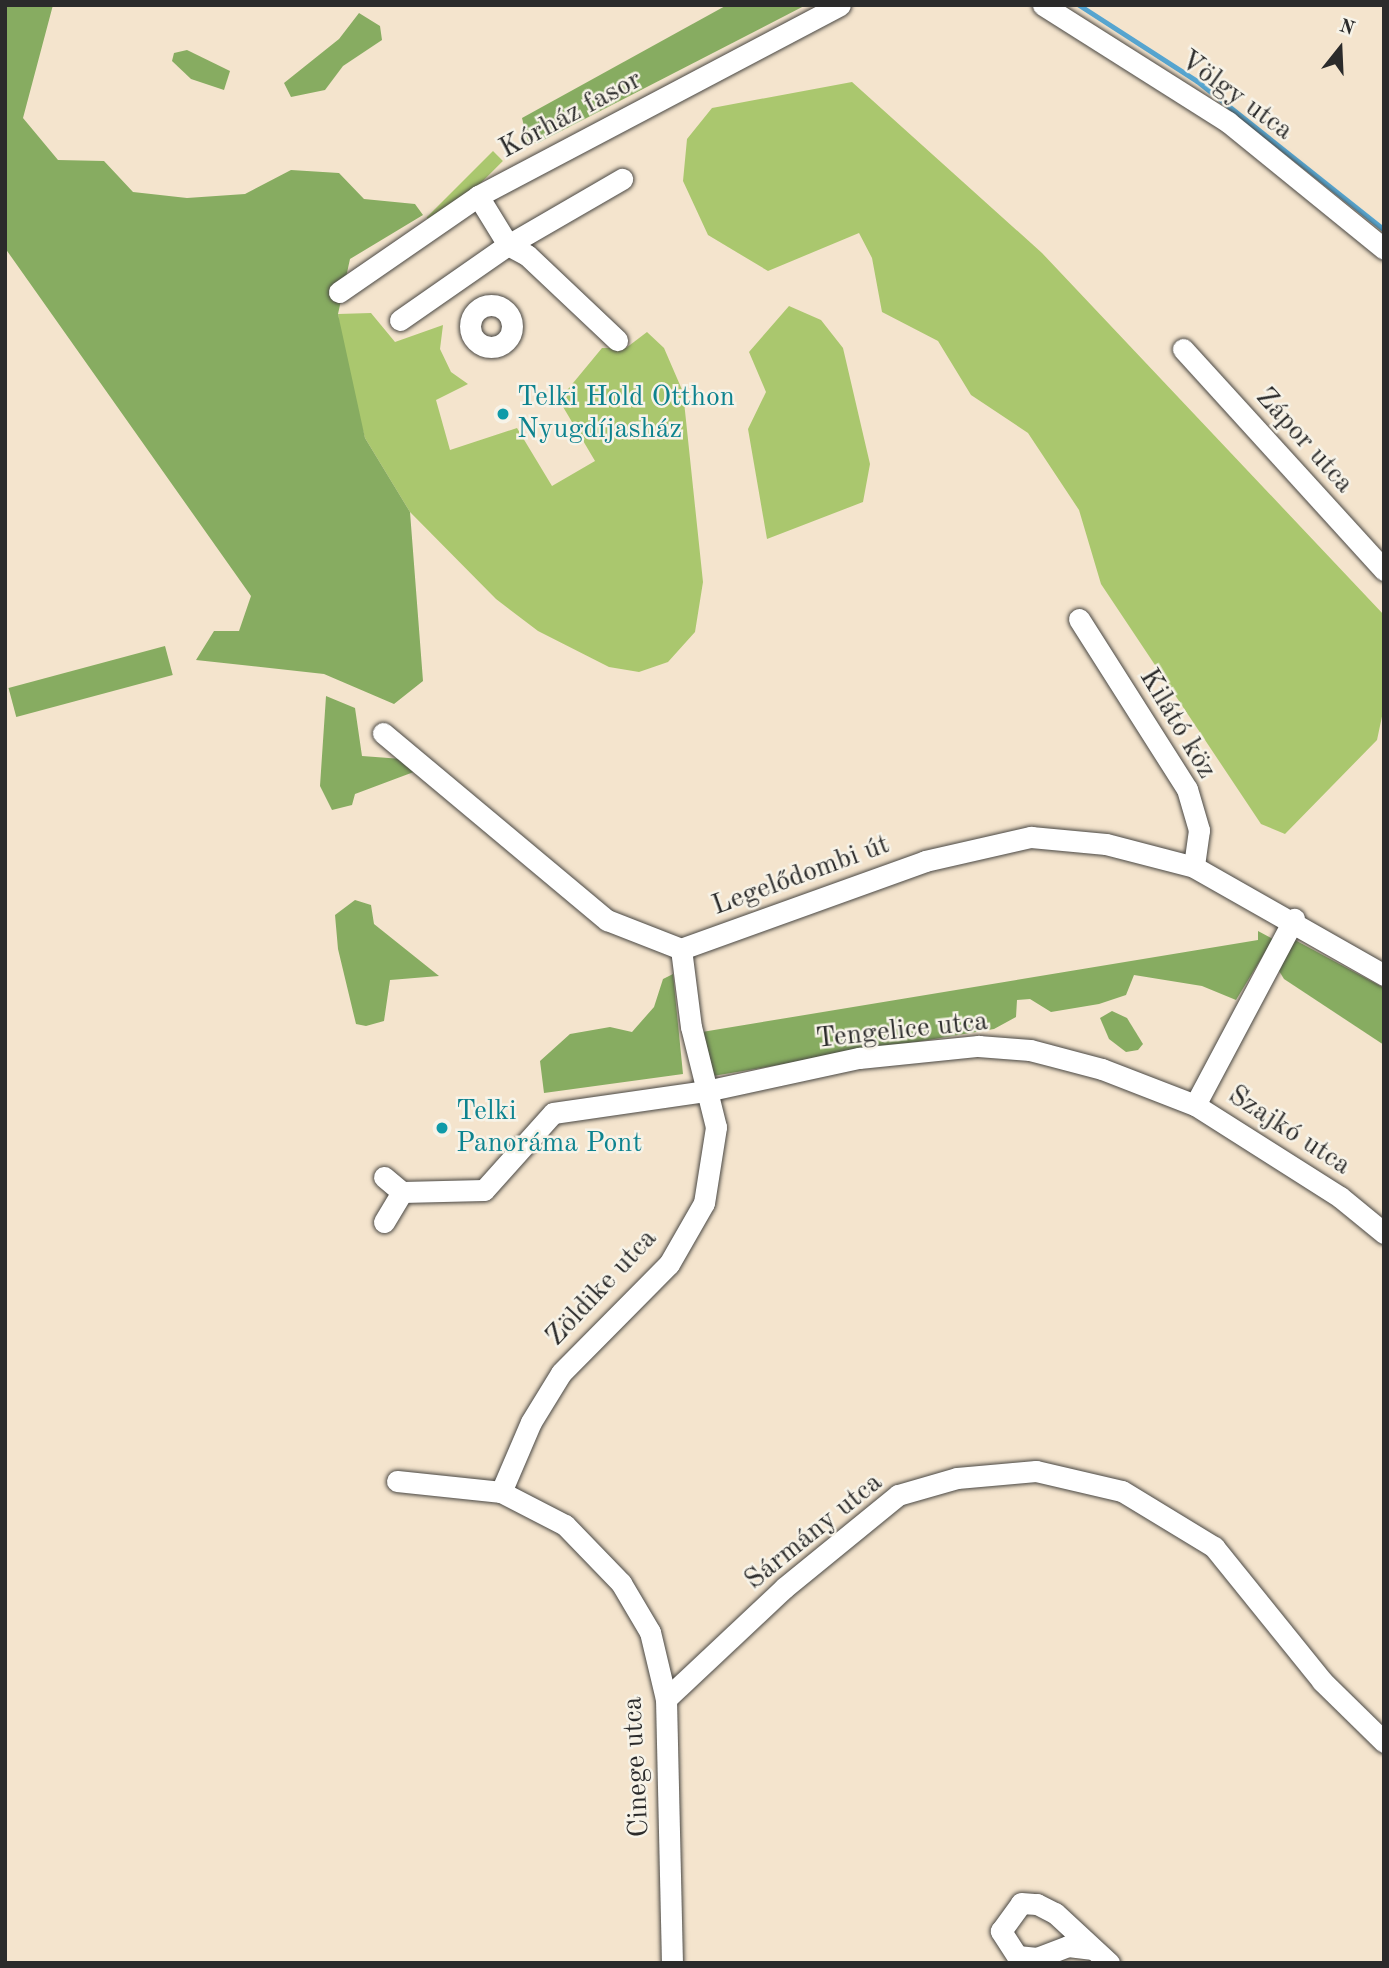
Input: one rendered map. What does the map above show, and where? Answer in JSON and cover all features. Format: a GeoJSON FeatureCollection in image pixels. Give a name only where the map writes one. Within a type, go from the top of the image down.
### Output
{"type":"FeatureCollection","features":[{"type":"Feature","properties":{"kind":"street","name":"Kórház fasor"},"geometry":{"type":"LineString","coordinates":[[338,292],[478,196],[840,5]]}},
{"type":"Feature","properties":{"kind":"street","name":"Völgy utca"},"geometry":{"type":"LineString","coordinates":[[1043,5],[1228,122],[1384,249]]}},
{"type":"Feature","properties":{"kind":"street"},"geometry":{"type":"LineString","coordinates":[[400,320],[460,275],[622,179]]}},
{"type":"Feature","properties":{"kind":"street"},"geometry":{"type":"LineString","coordinates":[[478,196],[508,245],[527,255],[617,340]]}},
{"type":"Feature","properties":{"kind":"street"},"geometry":{"type":"LineString","coordinates":[[460,275],[481,307]]}},
{"type":"Feature","properties":{"kind":"street","name":"Zápor utca"},"geometry":{"type":"LineString","coordinates":[[1183,349],[1384,570]]}},
{"type":"Feature","properties":{"kind":"street","name":"Kilátó köz"},"geometry":{"type":"LineString","coordinates":[[1079,619],[1187,789],[1199,830],[1194,867]]}},
{"type":"Feature","properties":{"kind":"street"},"geometry":{"type":"LineString","coordinates":[[383,733],[607,920],[681,949]]}},
{"type":"Feature","properties":{"kind":"street","name":"Legelődombi út"},"geometry":{"type":"LineString","coordinates":[[681,949],[925,860],[1031,837],[1106,844],[1194,867],[1294,919],[1384,975]]}},
{"type":"Feature","properties":{"kind":"street"},"geometry":{"type":"LineString","coordinates":[[1195,1105],[1294,919]]}},
{"type":"Feature","properties":{"kind":"street","name":"Zöldike utca"},"geometry":{"type":"LineString","coordinates":[[501,1492],[531,1422],[561,1373],[669,1264],[704,1203],[716,1127],[706,1091],[681,949]]}},
{"type":"Feature","properties":{"kind":"street","name":"Tengelice utca"},"geometry":{"type":"LineString","coordinates":[[706,1091],[859,1058],[978,1046],[1030,1051],[1102,1069],[1195,1105]]}},
{"type":"Feature","properties":{"kind":"street"},"geometry":{"type":"LineString","coordinates":[[384,1177],[402,1192],[484,1190],[553,1113],[706,1091]]}},
{"type":"Feature","properties":{"kind":"street","name":"Szajkó utca"},"geometry":{"type":"LineString","coordinates":[[1195,1105],[1340,1197],[1384,1233]]}},
{"type":"Feature","properties":{"kind":"street"},"geometry":{"type":"LineString","coordinates":[[384,1222],[402,1192]]}},
{"type":"Feature","properties":{"kind":"street","name":"Sármány utca"},"geometry":{"type":"LineString","coordinates":[[666,1699],[784,1588],[898,1495],[957,1478],[1036,1471],[1122,1491],[1214,1547],[1322,1681],[1384,1742]]}},
{"type":"Feature","properties":{"kind":"street","name":"Cinege utca"},"geometry":{"type":"LineString","coordinates":[[397,1481],[501,1492],[565,1525],[621,1583],[650,1632],[666,1699],[672,1963]]}},
{"type":"Feature","properties":{"kind":"street"},"geometry":{"type":"LineString","coordinates":[[1093,1949],[1110,1963]]}},
{"type":"Feature","properties":{"kind":"green space"},"geometry":{"type":"Polygon","coordinates":[[[5,5],[53,5],[23,118],[58,160],[104,161],[133,192],[187,198],[245,194],[291,170],[339,173],[364,199],[415,204],[423,215],[350,259],[338,314],[365,438],[410,512],[423,681],[394,704],[324,674],[196,660],[214,631],[239,631],[251,596],[5,248],[5,5]]]}},
{"type":"Feature","properties":{"kind":"green space"},"geometry":{"type":"Polygon","coordinates":[[[727,5],[806,5],[538,143],[528,143],[522,118],[727,5]]]}},
{"type":"Feature","properties":{"kind":"green space"},"geometry":{"type":"Polygon","coordinates":[[[359,13],[380,26],[382,40],[343,66],[325,90],[291,97],[284,83],[339,39],[359,13]]]}},
{"type":"Feature","properties":{"kind":"green space"},"geometry":{"type":"Polygon","coordinates":[[[187,50],[230,71],[224,90],[191,79],[172,61],[174,53],[187,50]]]}},
{"type":"Feature","properties":{"kind":"green space"},"geometry":{"type":"Polygon","coordinates":[[[852,82],[1042,253],[1384,615],[1384,707],[1377,740],[1285,834],[1261,824],[1101,584],[1079,510],[1028,433],[971,395],[938,341],[882,312],[872,258],[859,233],[768,271],[708,235],[683,181],[687,139],[712,108],[852,82]]]}},
{"type":"Feature","properties":{"kind":"green space"},"geometry":{"type":"Polygon","coordinates":[[[493,151],[503,161],[436,227],[427,217],[493,151]]]}},
{"type":"Feature","properties":{"kind":"green space"},"geometry":{"type":"Polygon","coordinates":[[[789,306],[821,320],[843,348],[870,464],[863,502],[767,539],[748,429],[766,392],[749,352],[789,306]]]}},
{"type":"Feature","properties":{"kind":"green space"},"geometry":{"type":"Polygon","coordinates":[[[371,313],[395,342],[443,325],[440,349],[451,372],[468,384],[436,400],[450,450],[517,428],[552,486],[595,461],[559,400],[602,348],[626,348],[647,332],[664,348],[683,392],[703,582],[695,632],[668,662],[639,672],[609,667],[538,631],[496,599],[410,512],[365,438],[346,370],[338,314],[371,313]]]}},
{"type":"Feature","properties":{"kind":"green space"},"geometry":{"type":"Polygon","coordinates":[[[165,646],[173,675],[16,717],[9,688],[165,646]]]}},
{"type":"Feature","properties":{"kind":"green space"},"geometry":{"type":"Polygon","coordinates":[[[326,696],[355,708],[362,756],[402,759],[419,770],[355,794],[352,805],[332,810],[320,786],[326,696]]]}},
{"type":"Feature","properties":{"kind":"green space"},"geometry":{"type":"Polygon","coordinates":[[[355,900],[371,905],[374,924],[439,976],[390,980],[384,1021],[366,1026],[356,1024],[338,949],[335,915],[355,900]]]}},
{"type":"Feature","properties":{"kind":"green space"},"geometry":{"type":"Polygon","coordinates":[[[1258,931],[1273,939],[1236,1000],[1202,986],[1134,975],[1126,995],[1099,1004],[1051,1012],[1030,999],[1017,1000],[1016,1017],[994,1029],[707,1077],[702,1032],[1258,940],[1258,931]]]}},
{"type":"Feature","properties":{"kind":"green space"},"geometry":{"type":"Polygon","coordinates":[[[1295,940],[1384,988],[1384,1045],[1284,979],[1276,966],[1295,940]]]}},
{"type":"Feature","properties":{"kind":"green space"},"geometry":{"type":"Polygon","coordinates":[[[673,974],[683,1074],[544,1093],[540,1061],[570,1034],[610,1027],[632,1032],[654,1007],[663,979],[673,974]]]}},
{"type":"Feature","properties":{"kind":"green space"},"geometry":{"type":"Polygon","coordinates":[[[1112,1011],[1127,1018],[1143,1044],[1138,1050],[1126,1052],[1109,1039],[1100,1018],[1112,1011]]]}},
{"type":"Feature","properties":{"kind":"waterway"},"geometry":{"type":"LineString","coordinates":[[1079,5],[1197,81],[1384,230]]}},
{"type":"Feature","properties":{"kind":"place","name":"Telki Hold Otthon Nyugdíjasház"},"geometry":{"type":"Point","coordinates":[503,414]}},
{"type":"Feature","properties":{"kind":"place","name":"Telki Panoráma Pont"},"geometry":{"type":"Point","coordinates":[442,1128]}}]}
